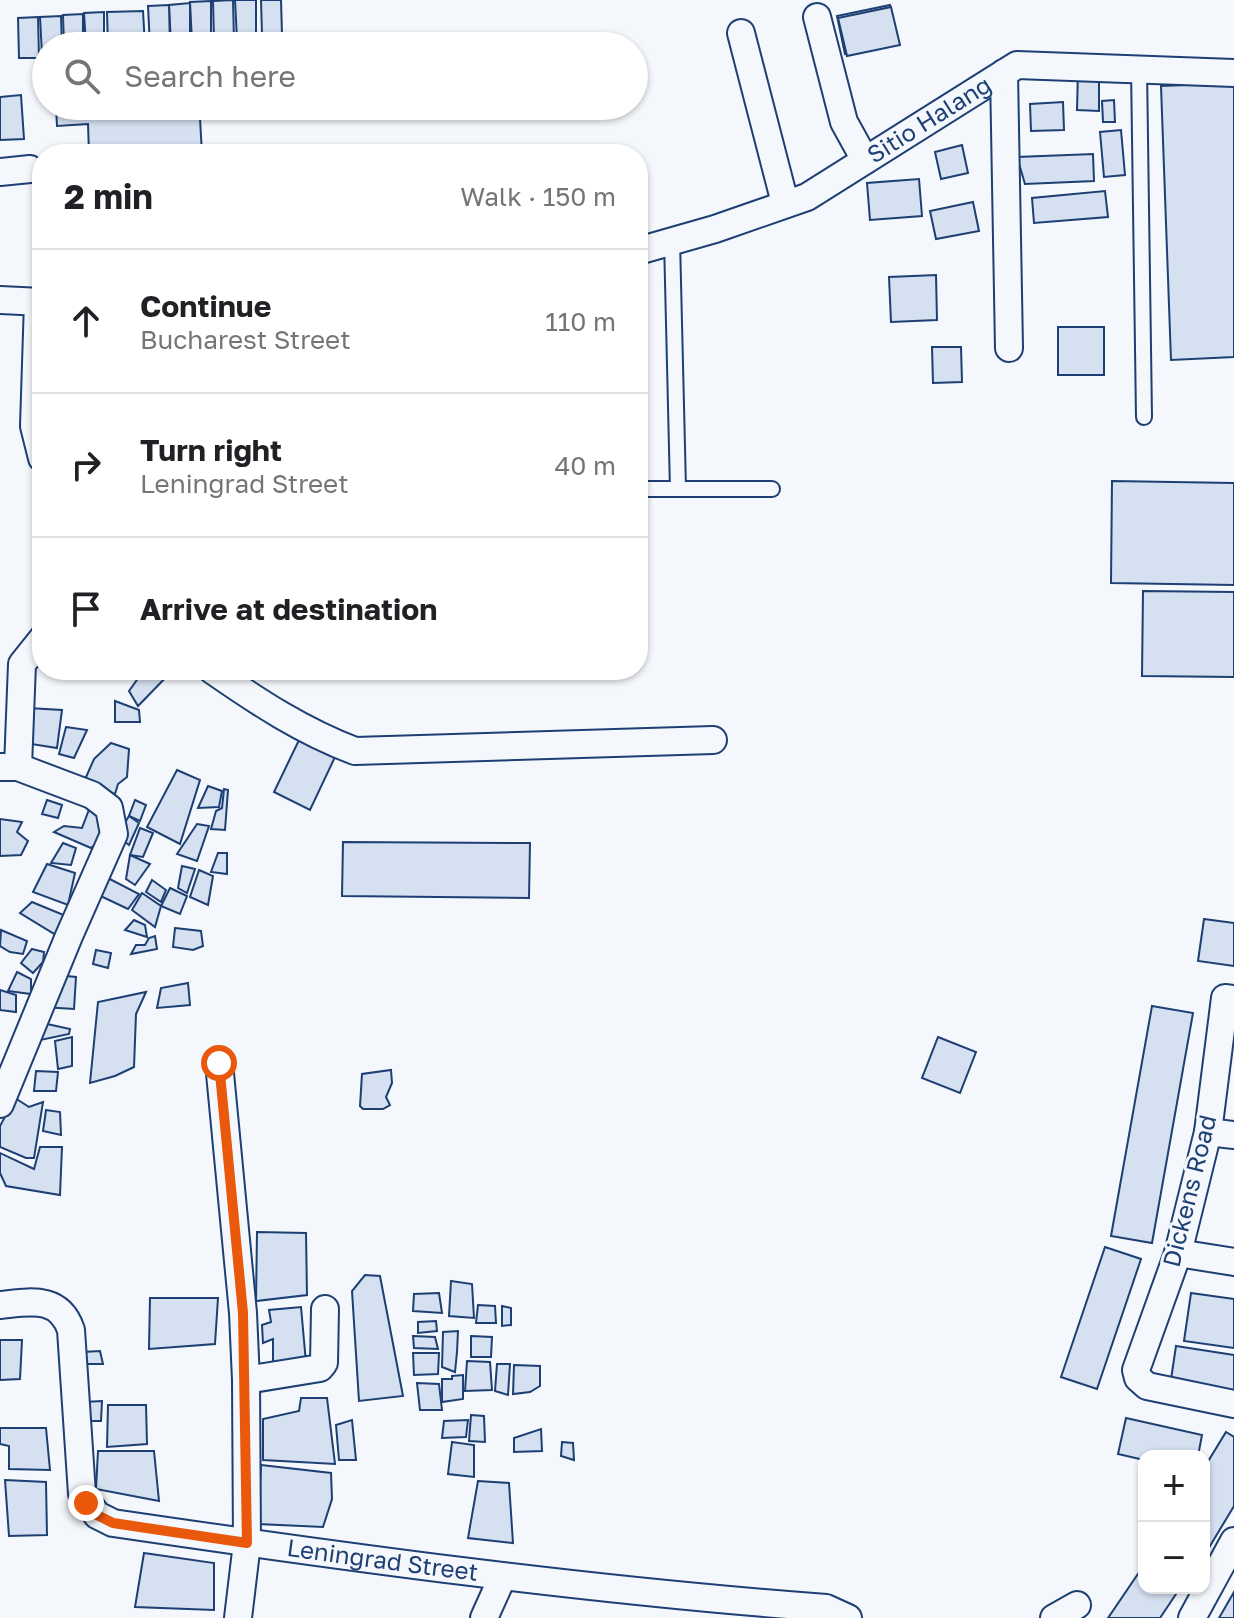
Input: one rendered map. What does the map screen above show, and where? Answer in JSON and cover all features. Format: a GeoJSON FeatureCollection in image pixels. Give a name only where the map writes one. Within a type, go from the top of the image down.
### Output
{"type":"FeatureCollection","features":[{"type":"Feature","properties":{"kind":"street"},"geometry":{"type":"LineString","coordinates":[[817,17],[844,122],[865,160]]}},
{"type":"Feature","properties":{"kind":"street"},"geometry":{"type":"LineString","coordinates":[[741,33],[785,203]]}},
{"type":"Feature","properties":{"kind":"street","name":"Sitio Halang"},"geometry":{"type":"LineString","coordinates":[[648,248],[715,229],[807,197],[1017,65],[1234,73]]}},
{"type":"Feature","properties":{"kind":"street"},"geometry":{"type":"LineString","coordinates":[[1004,73],[1009,348]]}},
{"type":"Feature","properties":{"kind":"street"},"geometry":{"type":"LineString","coordinates":[[0,172],[30,169]]}},
{"type":"Feature","properties":{"kind":"street"},"geometry":{"type":"LineString","coordinates":[[0,300],[32,302]]}},
{"type":"Feature","properties":{"kind":"street"},"geometry":{"type":"LineString","coordinates":[[0,1104],[114,834],[109,808],[92,795],[9,767],[22,664],[32,652]]}},
{"type":"Feature","properties":{"kind":"street"},"geometry":{"type":"LineString","coordinates":[[226,680],[295,725],[355,751],[713,740]]}},
{"type":"Feature","properties":{"kind":"street","name":"Dickens Road"},"geometry":{"type":"LineString","coordinates":[[1229,999],[1208,1132],[1178,1253],[1136,1370],[1138,1378],[1147,1386],[1234,1404]]}},
{"type":"Feature","properties":{"kind":"street"},"geometry":{"type":"LineString","coordinates":[[219,1063],[243,1313],[246,1380],[247,1543],[238,1618]]}},
{"type":"Feature","properties":{"kind":"street"},"geometry":{"type":"LineString","coordinates":[[1208,1132],[1234,1135]]}},
{"type":"Feature","properties":{"kind":"street"},"geometry":{"type":"LineString","coordinates":[[1178,1253],[1234,1262]]}},
{"type":"Feature","properties":{"kind":"street","name":"Leningrad Street"},"geometry":{"type":"LineString","coordinates":[[0,1305],[30,1301],[45,1303],[66,1318],[71,1330],[82,1494],[97,1515],[113,1523],[502,1578],[674,1608],[826,1608],[848,1618]]}},
{"type":"Feature","properties":{"kind":"street"},"geometry":{"type":"LineString","coordinates":[[246,1380],[320,1368],[324,1363],[325,1309]]}},
{"type":"Feature","properties":{"kind":"street"},"geometry":{"type":"LineString","coordinates":[[1192,1618],[1234,1541]]}},
{"type":"Feature","properties":{"kind":"street"},"geometry":{"type":"LineString","coordinates":[[484,1618],[502,1578]]}},
{"type":"Feature","properties":{"kind":"lane"},"geometry":{"type":"LineString","coordinates":[[1139,68],[1144,417]]}},
{"type":"Feature","properties":{"kind":"lane"},"geometry":{"type":"LineString","coordinates":[[672,240],[678,489]]}},
{"type":"Feature","properties":{"kind":"lane"},"geometry":{"type":"LineString","coordinates":[[648,489],[772,489]]}},
{"type":"Feature","properties":{"kind":"building"},"geometry":{"type":"Polygon","coordinates":[[[233,0],[234,32],[214,32],[213,1],[233,0]]]}},
{"type":"Feature","properties":{"kind":"building"},"geometry":{"type":"Polygon","coordinates":[[[235,0],[256,0],[256,32],[237,32],[235,0]]]}},
{"type":"Feature","properties":{"kind":"building"},"geometry":{"type":"Polygon","coordinates":[[[261,0],[281,0],[282,32],[262,32],[261,0]]]}},
{"type":"Feature","properties":{"kind":"building"},"geometry":{"type":"Polygon","coordinates":[[[211,1],[211,32],[192,32],[190,2],[211,1]]]}},
{"type":"Feature","properties":{"kind":"building"},"geometry":{"type":"Polygon","coordinates":[[[190,3],[190,32],[170,32],[169,5],[190,3]]]}},
{"type":"Feature","properties":{"kind":"building"},"geometry":{"type":"Polygon","coordinates":[[[169,5],[170,32],[149,32],[148,6],[169,5]]]}},
{"type":"Feature","properties":{"kind":"building"},"geometry":{"type":"Polygon","coordinates":[[[890,5],[898,43],[845,54],[837,16],[890,5]]]}},
{"type":"Feature","properties":{"kind":"building"},"geometry":{"type":"Polygon","coordinates":[[[891,7],[900,45],[847,56],[838,18],[891,7]]]}},
{"type":"Feature","properties":{"kind":"building"},"geometry":{"type":"Polygon","coordinates":[[[143,11],[144,32],[108,32],[107,12],[143,11]]]}},
{"type":"Feature","properties":{"kind":"building"},"geometry":{"type":"Polygon","coordinates":[[[104,12],[104,32],[85,32],[84,13],[104,12]]]}},
{"type":"Feature","properties":{"kind":"building"},"geometry":{"type":"Polygon","coordinates":[[[83,14],[83,32],[64,32],[63,15],[83,14]]]}},
{"type":"Feature","properties":{"kind":"building"},"geometry":{"type":"Polygon","coordinates":[[[61,16],[62,32],[41,32],[40,17],[61,16]]]}},
{"type":"Feature","properties":{"kind":"building"},"geometry":{"type":"Polygon","coordinates":[[[38,17],[38,32],[32,32],[32,58],[19,58],[18,18],[38,17]]]}},
{"type":"Feature","properties":{"kind":"building"},"geometry":{"type":"Polygon","coordinates":[[[1078,70],[1099,70],[1099,111],[1077,110],[1078,70]]]}},
{"type":"Feature","properties":{"kind":"building"},"geometry":{"type":"Polygon","coordinates":[[[1234,83],[1234,357],[1171,360],[1161,86],[1234,83]]]}},
{"type":"Feature","properties":{"kind":"building"},"geometry":{"type":"Polygon","coordinates":[[[21,95],[24,139],[0,140],[0,97],[21,95]]]}},
{"type":"Feature","properties":{"kind":"building"},"geometry":{"type":"Polygon","coordinates":[[[1114,100],[1115,122],[1103,122],[1102,101],[1114,100]]]}},
{"type":"Feature","properties":{"kind":"building"},"geometry":{"type":"Polygon","coordinates":[[[1063,102],[1064,130],[1031,131],[1030,104],[1063,102]]]}},
{"type":"Feature","properties":{"kind":"building"},"geometry":{"type":"Polygon","coordinates":[[[57,120],[200,120],[201,144],[89,144],[88,124],[57,126],[57,120]]]}},
{"type":"Feature","properties":{"kind":"building"},"geometry":{"type":"Polygon","coordinates":[[[1121,130],[1125,175],[1104,177],[1100,132],[1121,130]]]}},
{"type":"Feature","properties":{"kind":"building"},"geometry":{"type":"Polygon","coordinates":[[[962,145],[968,173],[941,179],[935,152],[962,145]]]}},
{"type":"Feature","properties":{"kind":"building"},"geometry":{"type":"Polygon","coordinates":[[[1093,154],[1094,181],[1025,184],[1017,157],[1093,154]]]}},
{"type":"Feature","properties":{"kind":"building"},"geometry":{"type":"Polygon","coordinates":[[[919,179],[922,216],[870,220],[867,183],[919,179]]]}},
{"type":"Feature","properties":{"kind":"building"},"geometry":{"type":"Polygon","coordinates":[[[1105,191],[1108,217],[1034,223],[1032,198],[1105,191]]]}},
{"type":"Feature","properties":{"kind":"building"},"geometry":{"type":"Polygon","coordinates":[[[973,202],[979,231],[936,239],[930,211],[973,202]]]}},
{"type":"Feature","properties":{"kind":"building"},"geometry":{"type":"Polygon","coordinates":[[[936,275],[937,320],[891,322],[889,277],[936,275]]]}},
{"type":"Feature","properties":{"kind":"building"},"geometry":{"type":"Polygon","coordinates":[[[1058,327],[1104,327],[1104,375],[1058,375],[1058,327]]]}},
{"type":"Feature","properties":{"kind":"building"},"geometry":{"type":"Polygon","coordinates":[[[932,347],[961,347],[962,382],[933,383],[932,347]]]}},
{"type":"Feature","properties":{"kind":"building"},"geometry":{"type":"Polygon","coordinates":[[[1112,481],[1234,483],[1234,585],[1111,583],[1112,481]]]}},
{"type":"Feature","properties":{"kind":"building"},"geometry":{"type":"Polygon","coordinates":[[[1143,591],[1234,592],[1234,677],[1142,676],[1143,591]]]}},
{"type":"Feature","properties":{"kind":"building"},"geometry":{"type":"Polygon","coordinates":[[[137,680],[163,680],[138,706],[129,691],[137,680]]]}},
{"type":"Feature","properties":{"kind":"building"},"geometry":{"type":"Polygon","coordinates":[[[115,701],[139,710],[140,722],[115,722],[115,701]]]}},
{"type":"Feature","properties":{"kind":"building"},"geometry":{"type":"Polygon","coordinates":[[[28,708],[62,710],[57,748],[25,743],[28,708]]]}},
{"type":"Feature","properties":{"kind":"building"},"geometry":{"type":"Polygon","coordinates":[[[66,727],[87,730],[74,758],[59,754],[66,727]]]}},
{"type":"Feature","properties":{"kind":"building"},"geometry":{"type":"Polygon","coordinates":[[[299,740],[335,757],[310,810],[274,792],[299,740]]]}},
{"type":"Feature","properties":{"kind":"building"},"geometry":{"type":"Polygon","coordinates":[[[111,743],[129,749],[127,777],[118,784],[115,794],[83,784],[94,759],[111,743]]]}},
{"type":"Feature","properties":{"kind":"building"},"geometry":{"type":"Polygon","coordinates":[[[177,770],[200,780],[180,844],[147,827],[177,770]]]}},
{"type":"Feature","properties":{"kind":"building"},"geometry":{"type":"Polygon","coordinates":[[[208,786],[222,791],[219,807],[198,808],[208,786]]]}},
{"type":"Feature","properties":{"kind":"building"},"geometry":{"type":"Polygon","coordinates":[[[224,789],[228,790],[225,830],[211,829],[216,811],[222,808],[224,789]]]}},
{"type":"Feature","properties":{"kind":"building"},"geometry":{"type":"Polygon","coordinates":[[[47,800],[62,805],[58,818],[42,814],[47,800]]]}},
{"type":"Feature","properties":{"kind":"building"},"geometry":{"type":"Polygon","coordinates":[[[135,800],[146,805],[140,821],[129,816],[135,800]]]}},
{"type":"Feature","properties":{"kind":"building"},"geometry":{"type":"Polygon","coordinates":[[[90,807],[105,811],[97,843],[91,848],[54,832],[64,826],[82,828],[90,807]]]}},
{"type":"Feature","properties":{"kind":"building"},"geometry":{"type":"Polygon","coordinates":[[[129,816],[139,823],[129,845],[117,836],[129,816]]]}},
{"type":"Feature","properties":{"kind":"building"},"geometry":{"type":"Polygon","coordinates":[[[0,819],[22,822],[17,832],[28,841],[21,855],[0,856],[0,819]]]}},
{"type":"Feature","properties":{"kind":"building"},"geometry":{"type":"Polygon","coordinates":[[[197,824],[209,826],[197,861],[177,854],[197,824]]]}},
{"type":"Feature","properties":{"kind":"building"},"geometry":{"type":"Polygon","coordinates":[[[140,828],[153,833],[143,857],[130,855],[140,828]]]}},
{"type":"Feature","properties":{"kind":"building"},"geometry":{"type":"Polygon","coordinates":[[[343,842],[530,843],[529,898],[342,896],[343,842]]]}},
{"type":"Feature","properties":{"kind":"building"},"geometry":{"type":"Polygon","coordinates":[[[63,843],[76,848],[71,865],[51,863],[63,843]]]}},
{"type":"Feature","properties":{"kind":"building"},"geometry":{"type":"Polygon","coordinates":[[[218,853],[227,853],[227,874],[211,872],[218,853]]]}},
{"type":"Feature","properties":{"kind":"building"},"geometry":{"type":"Polygon","coordinates":[[[130,855],[150,864],[135,885],[126,879],[130,855]]]}},
{"type":"Feature","properties":{"kind":"building"},"geometry":{"type":"Polygon","coordinates":[[[47,864],[75,873],[68,905],[33,892],[47,864]]]}},
{"type":"Feature","properties":{"kind":"building"},"geometry":{"type":"Polygon","coordinates":[[[182,866],[195,869],[187,893],[178,888],[182,866]]]}},
{"type":"Feature","properties":{"kind":"building"},"geometry":{"type":"Polygon","coordinates":[[[199,870],[213,876],[208,905],[190,897],[199,870]]]}},
{"type":"Feature","properties":{"kind":"building"},"geometry":{"type":"Polygon","coordinates":[[[102,875],[139,894],[128,909],[92,892],[102,875]]]}},
{"type":"Feature","properties":{"kind":"building"},"geometry":{"type":"Polygon","coordinates":[[[152,880],[166,890],[161,902],[146,892],[152,880]]]}},
{"type":"Feature","properties":{"kind":"building"},"geometry":{"type":"Polygon","coordinates":[[[170,888],[187,896],[180,914],[161,906],[170,888]]]}},
{"type":"Feature","properties":{"kind":"building"},"geometry":{"type":"Polygon","coordinates":[[[142,893],[161,906],[155,927],[132,910],[142,893]]]}},
{"type":"Feature","properties":{"kind":"building"},"geometry":{"type":"Polygon","coordinates":[[[32,902],[66,916],[56,935],[20,913],[32,902]]]}},
{"type":"Feature","properties":{"kind":"building"},"geometry":{"type":"Polygon","coordinates":[[[1204,919],[1234,923],[1234,966],[1198,961],[1204,919]]]}},
{"type":"Feature","properties":{"kind":"building"},"geometry":{"type":"Polygon","coordinates":[[[134,920],[145,925],[147,937],[125,930],[134,920]]]}},
{"type":"Feature","properties":{"kind":"building"},"geometry":{"type":"Polygon","coordinates":[[[175,928],[201,931],[203,946],[193,950],[173,947],[175,928]]]}},
{"type":"Feature","properties":{"kind":"building"},"geometry":{"type":"Polygon","coordinates":[[[1,930],[27,941],[23,954],[0,946],[1,930]]]}},
{"type":"Feature","properties":{"kind":"building"},"geometry":{"type":"Polygon","coordinates":[[[155,936],[157,949],[131,954],[136,945],[145,945],[149,938],[155,936]]]}},
{"type":"Feature","properties":{"kind":"building"},"geometry":{"type":"Polygon","coordinates":[[[32,949],[44,952],[43,962],[33,973],[21,963],[32,949]]]}},
{"type":"Feature","properties":{"kind":"building"},"geometry":{"type":"Polygon","coordinates":[[[96,950],[111,953],[108,968],[93,964],[96,950]]]}},
{"type":"Feature","properties":{"kind":"building"},"geometry":{"type":"Polygon","coordinates":[[[17,972],[31,979],[31,994],[8,991],[17,972]]]}},
{"type":"Feature","properties":{"kind":"building"},"geometry":{"type":"Polygon","coordinates":[[[56,975],[76,977],[74,1009],[43,1007],[56,975]]]}},
{"type":"Feature","properties":{"kind":"building"},"geometry":{"type":"Polygon","coordinates":[[[188,983],[190,1005],[157,1008],[161,988],[188,983]]]}},
{"type":"Feature","properties":{"kind":"building"},"geometry":{"type":"Polygon","coordinates":[[[0,990],[16,995],[16,1012],[0,1010],[0,990]]]}},
{"type":"Feature","properties":{"kind":"building"},"geometry":{"type":"Polygon","coordinates":[[[146,992],[136,1014],[134,1067],[90,1083],[98,1002],[146,992]]]}},
{"type":"Feature","properties":{"kind":"building"},"geometry":{"type":"Polygon","coordinates":[[[1152,1006],[1193,1013],[1152,1243],[1111,1236],[1152,1006]]]}},
{"type":"Feature","properties":{"kind":"building"},"geometry":{"type":"Polygon","coordinates":[[[38,1022],[70,1029],[69,1034],[31,1042],[38,1022]]]}},
{"type":"Feature","properties":{"kind":"building"},"geometry":{"type":"Polygon","coordinates":[[[72,1037],[72,1066],[58,1069],[55,1041],[72,1037]]]}},
{"type":"Feature","properties":{"kind":"building"},"geometry":{"type":"Polygon","coordinates":[[[938,1037],[976,1052],[960,1093],[922,1078],[938,1037]]]}},
{"type":"Feature","properties":{"kind":"building"},"geometry":{"type":"Polygon","coordinates":[[[391,1070],[392,1083],[386,1097],[390,1105],[383,1109],[363,1109],[360,1106],[362,1074],[391,1070]]]}},
{"type":"Feature","properties":{"kind":"building"},"geometry":{"type":"Polygon","coordinates":[[[36,1071],[58,1072],[56,1091],[34,1091],[36,1071]]]}},
{"type":"Feature","properties":{"kind":"building"},"geometry":{"type":"Polygon","coordinates":[[[15,1098],[29,1107],[43,1102],[34,1158],[26,1158],[0,1147],[0,1126],[15,1098]]]}},
{"type":"Feature","properties":{"kind":"building"},"geometry":{"type":"Polygon","coordinates":[[[46,1110],[60,1112],[61,1135],[43,1131],[46,1110]]]}},
{"type":"Feature","properties":{"kind":"building"},"geometry":{"type":"Polygon","coordinates":[[[40,1147],[62,1147],[60,1195],[6,1186],[0,1173],[0,1153],[34,1169],[40,1147]]]}},
{"type":"Feature","properties":{"kind":"building"},"geometry":{"type":"Polygon","coordinates":[[[257,1232],[306,1233],[307,1295],[256,1301],[257,1232]]]}},
{"type":"Feature","properties":{"kind":"building"},"geometry":{"type":"Polygon","coordinates":[[[1105,1247],[1141,1259],[1097,1389],[1061,1377],[1105,1247]]]}},
{"type":"Feature","properties":{"kind":"building"},"geometry":{"type":"Polygon","coordinates":[[[365,1275],[380,1276],[403,1396],[359,1401],[352,1291],[365,1275]]]}},
{"type":"Feature","properties":{"kind":"building"},"geometry":{"type":"Polygon","coordinates":[[[451,1281],[472,1284],[474,1318],[449,1316],[451,1281]]]}},
{"type":"Feature","properties":{"kind":"building"},"geometry":{"type":"Polygon","coordinates":[[[439,1293],[442,1313],[413,1311],[414,1294],[439,1293]]]}},
{"type":"Feature","properties":{"kind":"building"},"geometry":{"type":"Polygon","coordinates":[[[1191,1293],[1234,1299],[1234,1348],[1184,1341],[1191,1293]]]}},
{"type":"Feature","properties":{"kind":"building"},"geometry":{"type":"Polygon","coordinates":[[[150,1298],[218,1298],[215,1344],[149,1349],[150,1298]]]}},
{"type":"Feature","properties":{"kind":"building"},"geometry":{"type":"Polygon","coordinates":[[[478,1305],[495,1306],[496,1323],[476,1323],[478,1305]]]}},
{"type":"Feature","properties":{"kind":"building"},"geometry":{"type":"Polygon","coordinates":[[[502,1306],[511,1308],[511,1325],[502,1326],[502,1306]]]}},
{"type":"Feature","properties":{"kind":"building"},"geometry":{"type":"Polygon","coordinates":[[[301,1307],[306,1363],[273,1362],[273,1339],[263,1343],[262,1325],[271,1322],[269,1310],[301,1307]]]}},
{"type":"Feature","properties":{"kind":"building"},"geometry":{"type":"Polygon","coordinates":[[[436,1321],[437,1331],[418,1333],[418,1322],[436,1321]]]}},
{"type":"Feature","properties":{"kind":"building"},"geometry":{"type":"Polygon","coordinates":[[[458,1331],[455,1372],[442,1367],[443,1332],[458,1331]]]}},
{"type":"Feature","properties":{"kind":"building"},"geometry":{"type":"Polygon","coordinates":[[[413,1336],[435,1337],[438,1349],[414,1348],[413,1336]]]}},
{"type":"Feature","properties":{"kind":"building"},"geometry":{"type":"Polygon","coordinates":[[[471,1336],[492,1337],[491,1357],[471,1357],[471,1336]]]}},
{"type":"Feature","properties":{"kind":"building"},"geometry":{"type":"Polygon","coordinates":[[[0,1340],[22,1340],[20,1379],[0,1380],[0,1340]]]}},
{"type":"Feature","properties":{"kind":"building"},"geometry":{"type":"Polygon","coordinates":[[[1176,1346],[1234,1355],[1234,1395],[1170,1386],[1176,1346]]]}},
{"type":"Feature","properties":{"kind":"building"},"geometry":{"type":"Polygon","coordinates":[[[100,1351],[103,1364],[85,1364],[83,1352],[100,1351]]]}},
{"type":"Feature","properties":{"kind":"building"},"geometry":{"type":"Polygon","coordinates":[[[413,1353],[439,1353],[438,1374],[414,1375],[413,1353]]]}},
{"type":"Feature","properties":{"kind":"building"},"geometry":{"type":"Polygon","coordinates":[[[467,1361],[490,1362],[492,1390],[465,1391],[467,1361]]]}},
{"type":"Feature","properties":{"kind":"building"},"geometry":{"type":"Polygon","coordinates":[[[497,1364],[510,1364],[508,1395],[495,1391],[497,1364]]]}},
{"type":"Feature","properties":{"kind":"building"},"geometry":{"type":"Polygon","coordinates":[[[514,1365],[540,1366],[540,1386],[530,1392],[513,1394],[514,1365]]]}},
{"type":"Feature","properties":{"kind":"building"},"geometry":{"type":"Polygon","coordinates":[[[463,1375],[463,1399],[442,1402],[442,1379],[463,1375]]]}},
{"type":"Feature","properties":{"kind":"building"},"geometry":{"type":"Polygon","coordinates":[[[417,1383],[439,1384],[442,1410],[420,1410],[417,1383]]]}},
{"type":"Feature","properties":{"kind":"building"},"geometry":{"type":"Polygon","coordinates":[[[301,1398],[327,1398],[335,1464],[263,1460],[263,1419],[299,1411],[301,1398]]]}},
{"type":"Feature","properties":{"kind":"building"},"geometry":{"type":"Polygon","coordinates":[[[102,1401],[101,1421],[87,1421],[84,1402],[102,1401]]]}},
{"type":"Feature","properties":{"kind":"building"},"geometry":{"type":"Polygon","coordinates":[[[108,1405],[146,1405],[147,1444],[107,1447],[108,1405]]]}},
{"type":"Feature","properties":{"kind":"building"},"geometry":{"type":"Polygon","coordinates":[[[471,1415],[484,1416],[485,1442],[469,1441],[471,1415]]]}},
{"type":"Feature","properties":{"kind":"building"},"geometry":{"type":"Polygon","coordinates":[[[1126,1418],[1202,1435],[1199,1450],[1138,1450],[1138,1459],[1118,1454],[1126,1418]]]}},
{"type":"Feature","properties":{"kind":"building"},"geometry":{"type":"Polygon","coordinates":[[[352,1420],[356,1460],[339,1460],[336,1425],[352,1420]]]}},
{"type":"Feature","properties":{"kind":"building"},"geometry":{"type":"Polygon","coordinates":[[[468,1420],[466,1437],[442,1438],[444,1421],[468,1420]]]}},
{"type":"Feature","properties":{"kind":"building"},"geometry":{"type":"Polygon","coordinates":[[[0,1428],[46,1428],[50,1470],[9,1469],[9,1446],[0,1444],[0,1428]]]}},
{"type":"Feature","properties":{"kind":"building"},"geometry":{"type":"Polygon","coordinates":[[[541,1429],[542,1451],[514,1452],[514,1438],[541,1429]]]}},
{"type":"Feature","properties":{"kind":"building"},"geometry":{"type":"Polygon","coordinates":[[[1226,1432],[1234,1437],[1234,1506],[1210,1546],[1210,1522],[1210,1458],[1226,1432]]]}},
{"type":"Feature","properties":{"kind":"building"},"geometry":{"type":"Polygon","coordinates":[[[452,1442],[474,1445],[474,1477],[448,1474],[452,1442]]]}},
{"type":"Feature","properties":{"kind":"building"},"geometry":{"type":"Polygon","coordinates":[[[562,1442],[573,1443],[574,1460],[561,1456],[562,1442]]]}},
{"type":"Feature","properties":{"kind":"building"},"geometry":{"type":"Polygon","coordinates":[[[98,1451],[154,1451],[159,1501],[96,1489],[98,1451]]]}},
{"type":"Feature","properties":{"kind":"building"},"geometry":{"type":"Polygon","coordinates":[[[261,1465],[331,1473],[332,1499],[323,1527],[258,1524],[261,1465]]]}},
{"type":"Feature","properties":{"kind":"building"},"geometry":{"type":"Polygon","coordinates":[[[5,1480],[46,1482],[47,1535],[9,1536],[5,1480]]]}},
{"type":"Feature","properties":{"kind":"building"},"geometry":{"type":"Polygon","coordinates":[[[478,1481],[509,1483],[513,1543],[468,1538],[478,1481]]]}},
{"type":"Feature","properties":{"kind":"building"},"geometry":{"type":"Polygon","coordinates":[[[144,1553],[214,1563],[214,1610],[135,1607],[144,1553]]]}},
{"type":"Feature","properties":{"kind":"building"},"geometry":{"type":"Polygon","coordinates":[[[1138,1574],[1138,1594],[1176,1594],[1160,1618],[1108,1618],[1138,1574]]]}},
{"type":"Feature","properties":{"kind":"building"},"geometry":{"type":"Polygon","coordinates":[[[1234,1592],[1234,1618],[1219,1618],[1234,1592]]]}},
{"type":"Feature","properties":{"kind":"route"},"geometry":{"type":"LineString","coordinates":[[86,1503],[97,1515],[113,1523],[247,1543],[243,1313],[219,1063]]}}]}
